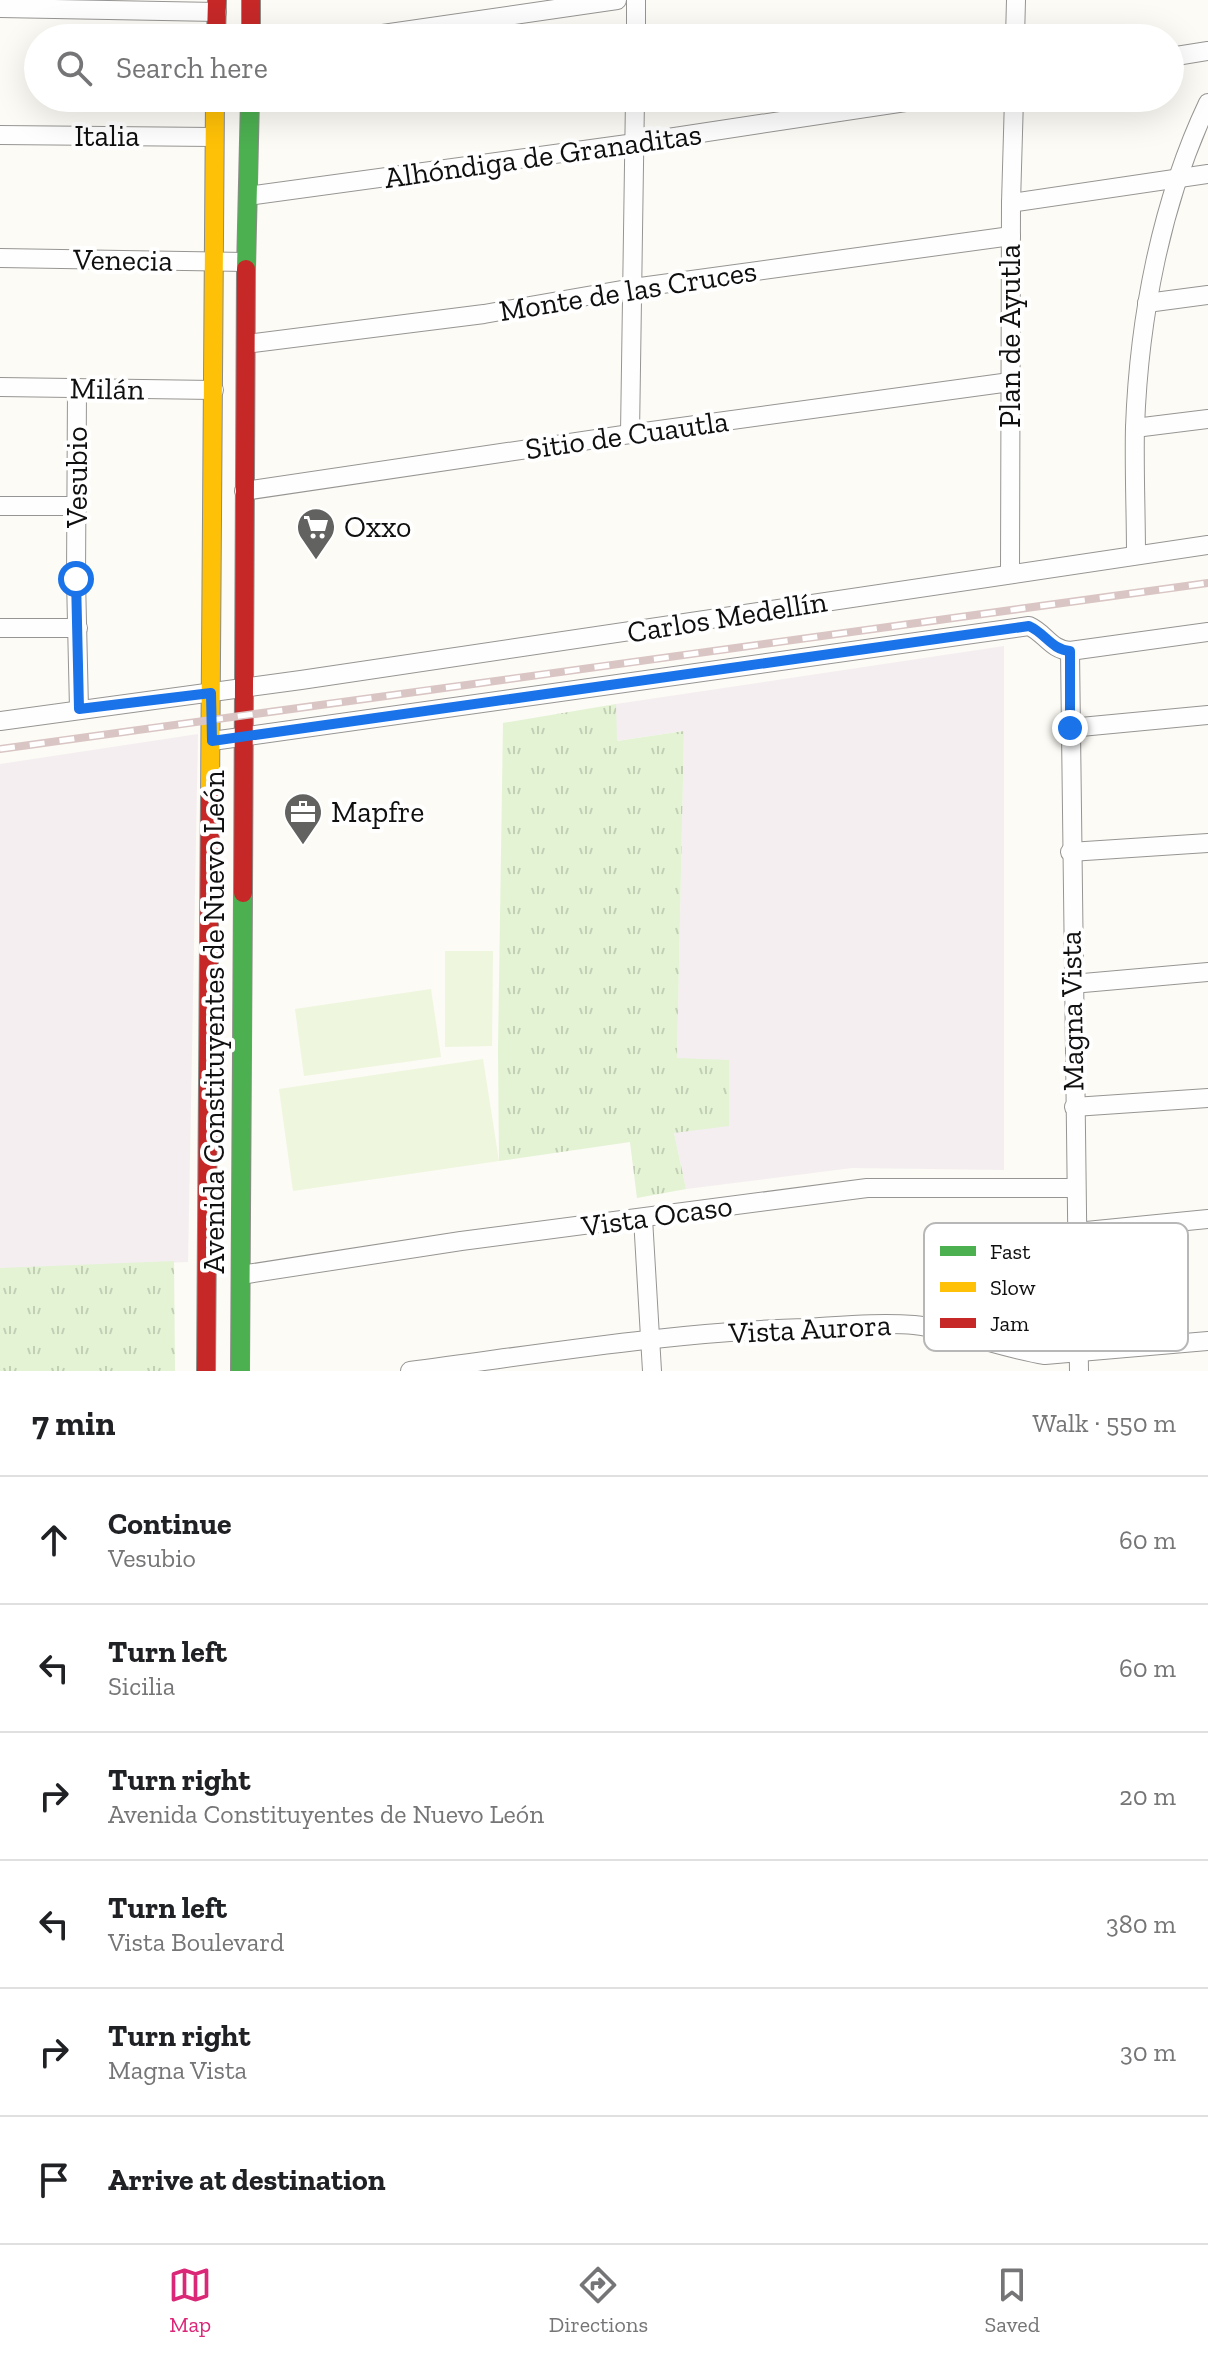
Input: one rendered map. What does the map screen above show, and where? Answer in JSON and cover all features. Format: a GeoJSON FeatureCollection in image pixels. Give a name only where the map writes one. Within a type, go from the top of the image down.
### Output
{"type":"FeatureCollection","features":[{"type":"Feature","properties":{"kind":"main road"},"geometry":{"type":"LineString","coordinates":[[251,0],[251,24]]}},
{"type":"Feature","properties":{"kind":"main road","name":"Avenida Constituyentes de Nuevo León"},"geometry":{"type":"LineString","coordinates":[[206,1371],[215,112]]}},
{"type":"Feature","properties":{"kind":"main road","name":"Avenida Constituyentes de Nuevo León"},"geometry":{"type":"LineString","coordinates":[[240,1371],[244,491],[250,112]]}},
{"type":"Feature","properties":{"kind":"main road"},"geometry":{"type":"LineString","coordinates":[[209,1074],[241,1074]]}},
{"type":"Feature","properties":{"kind":"street"},"geometry":{"type":"LineString","coordinates":[[452,24],[617,0]]}},
{"type":"Feature","properties":{"kind":"street"},"geometry":{"type":"LineString","coordinates":[[636,0],[636,24]]}},
{"type":"Feature","properties":{"kind":"street"},"geometry":{"type":"LineString","coordinates":[[1015,24],[1016,0]]}},
{"type":"Feature","properties":{"kind":"street"},"geometry":{"type":"LineString","coordinates":[[0,8],[217,6]]}},
{"type":"Feature","properties":{"kind":"street"},"geometry":{"type":"LineString","coordinates":[[1184,55],[1208,51]]}},
{"type":"Feature","properties":{"kind":"street"},"geometry":{"type":"LineString","coordinates":[[1136,555],[1135,428],[1147,303],[1178,178],[1208,103]]}},
{"type":"Feature","properties":{"kind":"street"},"geometry":{"type":"LineString","coordinates":[[630,434],[635,112]]}},
{"type":"Feature","properties":{"kind":"street","name":"Alhóndiga de Granaditas"},"geometry":{"type":"LineString","coordinates":[[248,196],[840,112]]}},
{"type":"Feature","properties":{"kind":"street","name":"Plan de Ayutla"},"geometry":{"type":"LineString","coordinates":[[1010,574],[1014,112]]}},
{"type":"Feature","properties":{"kind":"street","name":"Italia"},"geometry":{"type":"LineString","coordinates":[[0,135],[214,137]]}},
{"type":"Feature","properties":{"kind":"street"},"geometry":{"type":"LineString","coordinates":[[1011,203],[1208,174]]}},
{"type":"Feature","properties":{"kind":"street","name":"Monte de las Cruces"},"geometry":{"type":"LineString","coordinates":[[246,344],[484,314],[633,288],[1011,236]]}},
{"type":"Feature","properties":{"kind":"street","name":"Venecia"},"geometry":{"type":"LineString","coordinates":[[0,258],[246,262]]}},
{"type":"Feature","properties":{"kind":"street"},"geometry":{"type":"LineString","coordinates":[[1147,303],[1208,295]]}},
{"type":"Feature","properties":{"kind":"street","name":"Sitio de Cuautla"},"geometry":{"type":"LineString","coordinates":[[244,491],[1010,382]]}},
{"type":"Feature","properties":{"kind":"street","name":"Milán"},"geometry":{"type":"LineString","coordinates":[[0,387],[214,390]]}},
{"type":"Feature","properties":{"kind":"street","name":"Vesubio"},"geometry":{"type":"LineString","coordinates":[[77,388],[79,709]]}},
{"type":"Feature","properties":{"kind":"street"},"geometry":{"type":"LineString","coordinates":[[1135,428],[1208,419]]}},
{"type":"Feature","properties":{"kind":"street"},"geometry":{"type":"LineString","coordinates":[[0,506],[78,506]]}},
{"type":"Feature","properties":{"kind":"street","name":"Carlos Medellín"},"geometry":{"type":"LineString","coordinates":[[0,721],[211,693],[1208,545]]}},
{"type":"Feature","properties":{"kind":"street"},"geometry":{"type":"LineString","coordinates":[[212,741],[1029,626],[1057,649],[1070,651],[1208,632]]}},
{"type":"Feature","properties":{"kind":"street"},"geometry":{"type":"LineString","coordinates":[[0,628],[78,628]]}},
{"type":"Feature","properties":{"kind":"street","name":"Magna Vista"},"geometry":{"type":"LineString","coordinates":[[1070,651],[1076,1223]]}},
{"type":"Feature","properties":{"kind":"street"},"geometry":{"type":"LineString","coordinates":[[1070,728],[1208,715]]}},
{"type":"Feature","properties":{"kind":"street"},"geometry":{"type":"LineString","coordinates":[[1070,852],[1208,843]]}},
{"type":"Feature","properties":{"kind":"street"},"geometry":{"type":"LineString","coordinates":[[1072,984],[1208,972]]}},
{"type":"Feature","properties":{"kind":"street"},"geometry":{"type":"LineString","coordinates":[[1074,1107],[1208,1098]]}},
{"type":"Feature","properties":{"kind":"street","name":"Vista Ocaso"},"geometry":{"type":"LineString","coordinates":[[241,1275],[461,1241],[867,1188],[1075,1188]]}},
{"type":"Feature","properties":{"kind":"street"},"geometry":{"type":"LineString","coordinates":[[643,1218],[652,1371]]}},
{"type":"Feature","properties":{"kind":"street"},"geometry":{"type":"LineString","coordinates":[[1167,1223],[1208,1219]]}},
{"type":"Feature","properties":{"kind":"street","name":"Vista Aurora"},"geometry":{"type":"LineString","coordinates":[[410,1371],[650,1339],[770,1329],[924,1327]]}},
{"type":"Feature","properties":{"kind":"street","name":"Vista Aurora"},"geometry":{"type":"LineString","coordinates":[[1188,1344],[1208,1341]]}},
{"type":"Feature","properties":{"kind":"street","name":"Vista Aurora"},"geometry":{"type":"LineString","coordinates":[[1023,1351],[1079,1362],[1147,1351]]}},
{"type":"Feature","properties":{"kind":"shaded area"},"geometry":{"type":"Polygon","coordinates":[[[1004,646],[1004,1170],[852,1168],[686,1189],[674,1133],[729,1061],[677,1059],[684,731],[616,741],[616,704],[1004,646]]]}},
{"type":"Feature","properties":{"kind":"shaded area"},"geometry":{"type":"Polygon","coordinates":[[[198,734],[188,1262],[0,1269],[0,764],[198,734]]]}},
{"type":"Feature","properties":{"kind":"green space"},"geometry":{"type":"Polygon","coordinates":[[[616,704],[617,741],[684,731],[677,1058],[729,1060],[729,1126],[674,1133],[686,1189],[637,1198],[630,1142],[499,1161],[503,723],[616,704]]]}},
{"type":"Feature","properties":{"kind":"green space"},"geometry":{"type":"Polygon","coordinates":[[[445,951],[493,951],[492,1046],[445,1047],[445,951]]]}},
{"type":"Feature","properties":{"kind":"green space"},"geometry":{"type":"Polygon","coordinates":[[[431,989],[441,1057],[304,1076],[295,1009],[431,989]]]}},
{"type":"Feature","properties":{"kind":"green space"},"geometry":{"type":"Polygon","coordinates":[[[483,1059],[499,1161],[293,1191],[279,1089],[483,1059]]]}},
{"type":"Feature","properties":{"kind":"green space"},"geometry":{"type":"Polygon","coordinates":[[[174,1261],[175,1371],[0,1371],[0,1268],[174,1261]]]}},
{"type":"Feature","properties":{"kind":"railway"},"geometry":{"type":"LineString","coordinates":[[0,749],[1208,583]]}},
{"type":"Feature","properties":{"kind":"traffic: fast"},"geometry":{"type":"LineString","coordinates":[[246,269],[250,112]]}},
{"type":"Feature","properties":{"kind":"traffic: fast"},"geometry":{"type":"LineString","coordinates":[[240,1371],[243,893]]}},
{"type":"Feature","properties":{"kind":"traffic: slow"},"geometry":{"type":"LineString","coordinates":[[210,797],[215,112]]}},
{"type":"Feature","properties":{"kind":"traffic: jam"},"geometry":{"type":"LineString","coordinates":[[216,24],[217,0]]}},
{"type":"Feature","properties":{"kind":"traffic: jam"},"geometry":{"type":"LineString","coordinates":[[251,0],[251,24]]}},
{"type":"Feature","properties":{"kind":"traffic: jam"},"geometry":{"type":"LineString","coordinates":[[243,893],[246,269]]}},
{"type":"Feature","properties":{"kind":"traffic: jam"},"geometry":{"type":"LineString","coordinates":[[206,1371],[210,797]]}},
{"type":"Feature","properties":{"kind":"place","name":"Oxxo"},"geometry":{"type":"Point","coordinates":[316,561]}},
{"type":"Feature","properties":{"kind":"place","name":"Mapfre"},"geometry":{"type":"Point","coordinates":[303,846]}},
{"type":"Feature","properties":{"kind":"route"},"geometry":{"type":"LineString","coordinates":[[76,579],[79,709],[211,693],[212,741],[1029,626],[1057,649],[1070,651],[1070,728]]}}]}
